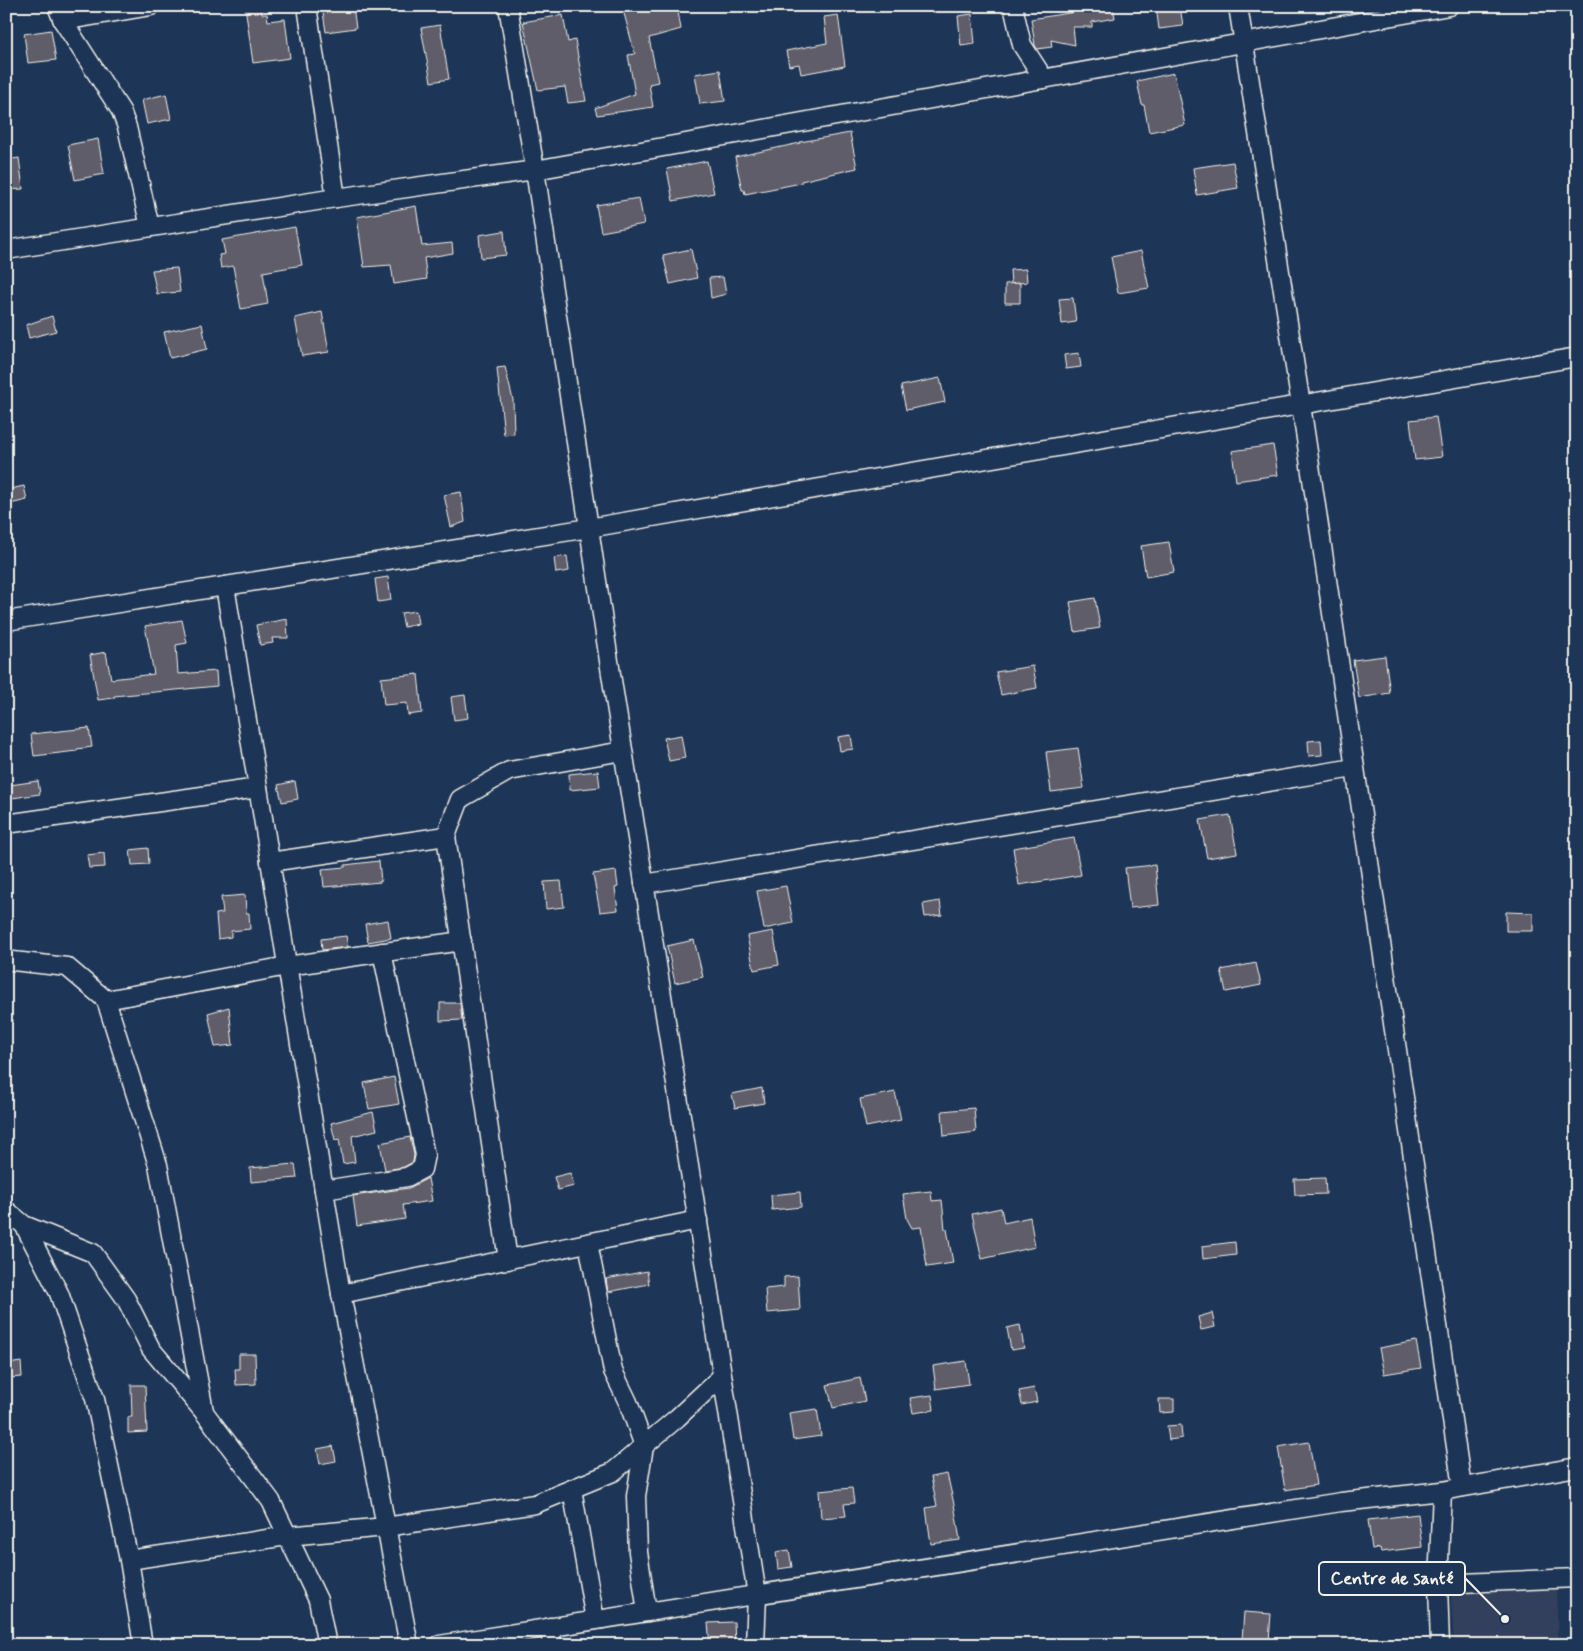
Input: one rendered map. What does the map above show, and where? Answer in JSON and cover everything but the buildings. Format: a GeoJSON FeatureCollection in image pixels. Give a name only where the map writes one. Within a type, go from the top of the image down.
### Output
{"type":"FeatureCollection","features":[{"type":"Feature","properties":{"kind":"street"},"geometry":{"type":"LineString","coordinates":[[150,228],[128,127],[121,110],[60,14],[151,6]]}},
{"type":"Feature","properties":{"kind":"street"},"geometry":{"type":"LineString","coordinates":[[307,6],[336,198]]}},
{"type":"Feature","properties":{"kind":"street"},"geometry":{"type":"LineString","coordinates":[[508,6],[535,170],[623,751],[757,1595],[755,1645]]}},
{"type":"Feature","properties":{"kind":"street"},"geometry":{"type":"LineString","coordinates":[[1013,6],[1022,45],[1044,79]]}},
{"type":"Feature","properties":{"kind":"street"},"geometry":{"type":"LineString","coordinates":[[1238,6],[1301,405],[1462,1487]]}},
{"type":"Feature","properties":{"kind":"street"},"geometry":{"type":"LineString","coordinates":[[6,250],[336,198],[535,170],[1449,6]]}},
{"type":"Feature","properties":{"kind":"street"},"geometry":{"type":"LineString","coordinates":[[6,622],[589,528],[1577,358]]}},
{"type":"Feature","properties":{"kind":"street"},"geometry":{"type":"LineString","coordinates":[[225,586],[341,1294],[409,1645]]}},
{"type":"Feature","properties":{"kind":"street"},"geometry":{"type":"LineString","coordinates":[[508,1260],[446,836],[460,799],[509,771],[623,751]]}},
{"type":"Feature","properties":{"kind":"street"},"geometry":{"type":"LineString","coordinates":[[644,884],[1354,768]]}},
{"type":"Feature","properties":{"kind":"street"},"geometry":{"type":"LineString","coordinates":[[6,824],[258,788]]}},
{"type":"Feature","properties":{"kind":"street"},"geometry":{"type":"LineString","coordinates":[[270,862],[446,836]]}},
{"type":"Feature","properties":{"kind":"street"},"geometry":{"type":"LineString","coordinates":[[106,1000],[286,966],[462,941]]}},
{"type":"Feature","properties":{"kind":"street"},"geometry":{"type":"LineString","coordinates":[[324,1190],[407,1177],[422,1169],[425,1155],[382,952]]}},
{"type":"Feature","properties":{"kind":"street"},"geometry":{"type":"LineString","coordinates":[[6,961],[13,960],[67,967],[106,1000],[158,1165],[204,1412]]}},
{"type":"Feature","properties":{"kind":"street"},"geometry":{"type":"LineString","coordinates":[[6,1210],[24,1225],[93,1253],[126,1299],[151,1348],[204,1412],[270,1502],[318,1600],[327,1645]]}},
{"type":"Feature","properties":{"kind":"street"},"geometry":{"type":"LineString","coordinates":[[341,1294],[698,1220]]}},
{"type":"Feature","properties":{"kind":"street"},"geometry":{"type":"LineString","coordinates":[[24,1225],[59,1293],[95,1399],[129,1560],[143,1645]]}},
{"type":"Feature","properties":{"kind":"street"},"geometry":{"type":"LineString","coordinates":[[588,1243],[614,1371],[644,1446],[636,1496],[638,1552],[647,1612]]}},
{"type":"Feature","properties":{"kind":"street"},"geometry":{"type":"LineString","coordinates":[[129,1560],[287,1536],[386,1526],[535,1504],[614,1472],[722,1376]]}},
{"type":"Feature","properties":{"kind":"street"},"geometry":{"type":"LineString","coordinates":[[439,1645],[551,1636],[595,1620],[1341,1502],[1462,1487],[1577,1467]]}},
{"type":"Feature","properties":{"kind":"street"},"geometry":{"type":"LineString","coordinates":[[572,1489],[595,1620]]}},
{"type":"Feature","properties":{"kind":"street"},"geometry":{"type":"LineString","coordinates":[[1440,1645],[1438,1584],[1442,1490]]}},
{"type":"Feature","properties":{"kind":"street"},"geometry":{"type":"LineString","coordinates":[[1438,1584],[1577,1578]]}},
{"type":"Feature","properties":{"kind":"shaded area"},"geometry":{"type":"Polygon","coordinates":[[[1556,1589],[1558,1645],[1454,1645],[1451,1594],[1556,1589]]]}},
{"type":"Feature","properties":{"kind":"place","name":"Centre de santé"},"geometry":{"type":"Point","coordinates":[1505,1619]}}]}
